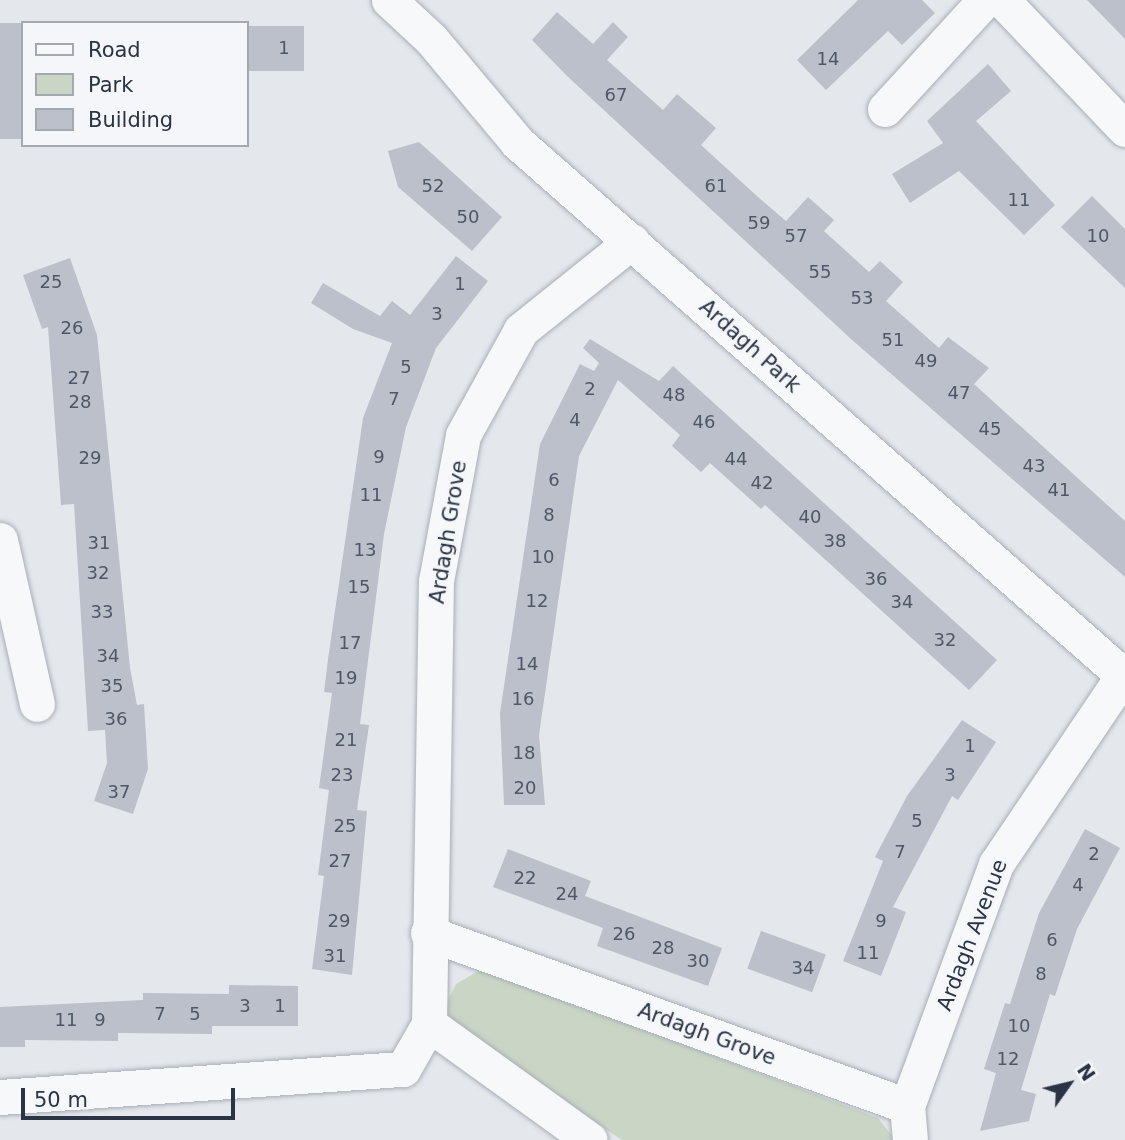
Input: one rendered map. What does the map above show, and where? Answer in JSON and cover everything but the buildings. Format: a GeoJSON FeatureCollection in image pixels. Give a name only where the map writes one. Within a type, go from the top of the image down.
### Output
{"type":"FeatureCollection","features":[{"type":"Feature","properties":{"kind":"street","name":"Ardagh Park"},"geometry":{"type":"LineString","coordinates":[[389,0],[431,39],[518,144],[632,241],[1124,677]]}},
{"type":"Feature","properties":{"kind":"street"},"geometry":{"type":"LineString","coordinates":[[885,109],[985,0]]}},
{"type":"Feature","properties":{"kind":"street"},"geometry":{"type":"LineString","coordinates":[[1002,0],[1125,129]]}},
{"type":"Feature","properties":{"kind":"street","name":"Ardagh Grove"},"geometry":{"type":"LineString","coordinates":[[429,1024],[428,933],[436,581],[464,435],[521,330],[632,241]]}},
{"type":"Feature","properties":{"kind":"street"},"geometry":{"type":"LineString","coordinates":[[0,540],[37,705]]}},
{"type":"Feature","properties":{"kind":"street","name":"Ardagh Avenue"},"geometry":{"type":"LineString","coordinates":[[908,1123],[996,864],[1124,677]]}},
{"type":"Feature","properties":{"kind":"street","name":"Ardagh Grove"},"geometry":{"type":"LineString","coordinates":[[428,933],[908,1123]]}},
{"type":"Feature","properties":{"kind":"street"},"geometry":{"type":"LineString","coordinates":[[0,1097],[403,1069],[429,1024],[590,1140]]}},
{"type":"Feature","properties":{"kind":"green space"},"geometry":{"type":"Polygon","coordinates":[[[482,969],[878,1118],[895,1140],[622,1140],[453,1028],[444,1008],[456,984],[482,969]]]}}]}
